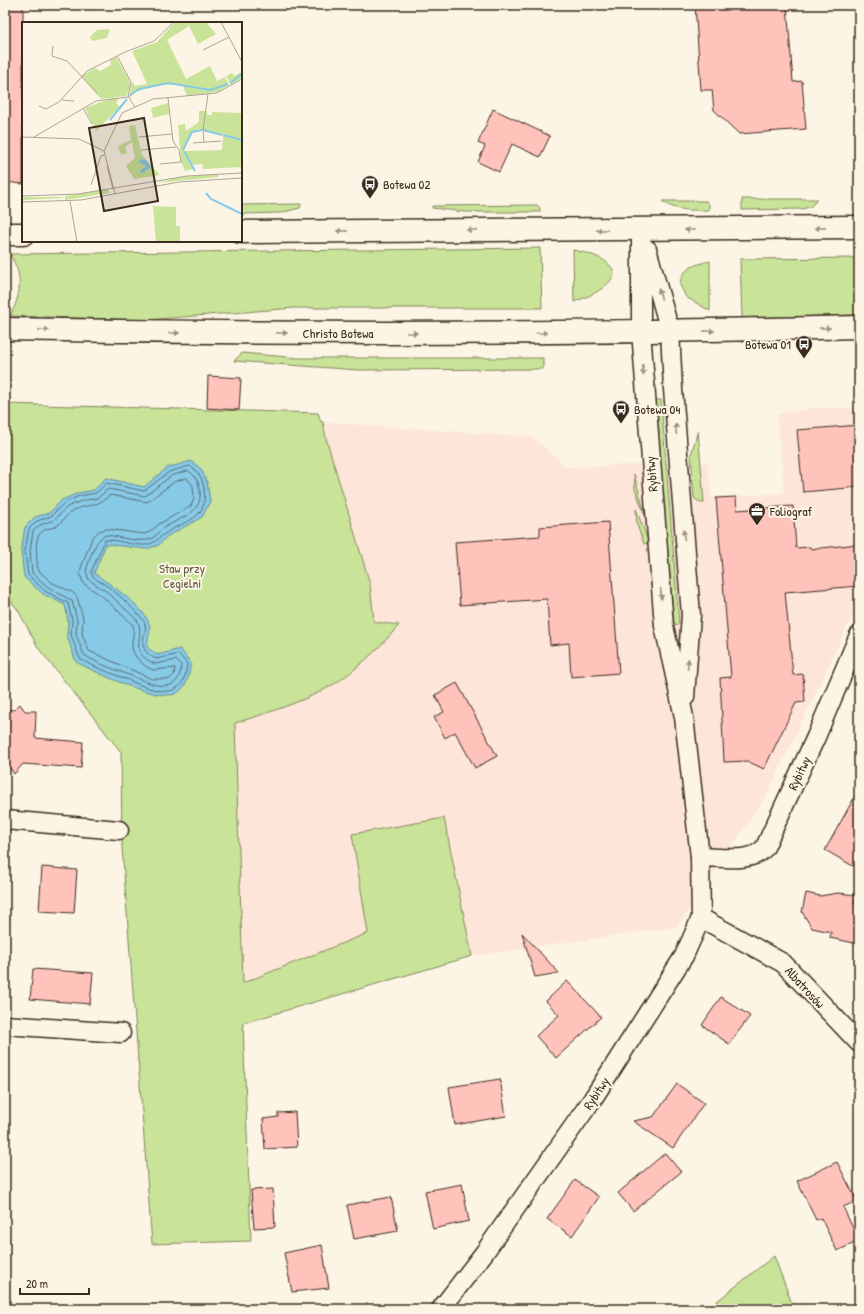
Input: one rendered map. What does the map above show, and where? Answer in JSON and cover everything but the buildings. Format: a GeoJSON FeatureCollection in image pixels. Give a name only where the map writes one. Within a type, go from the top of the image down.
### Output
{"type":"FeatureCollection","features":[{"type":"Feature","properties":{"kind":"main road"},"geometry":{"type":"LineString","coordinates":[[242,232],[859,227]]}},
{"type":"Feature","properties":{"kind":"main road"},"geometry":{"type":"LineString","coordinates":[[5,234],[22,234]]}},
{"type":"Feature","properties":{"kind":"main road"},"geometry":{"type":"LineString","coordinates":[[670,331],[859,327]]}},
{"type":"Feature","properties":{"kind":"main road","name":"Christo Botewa"},"geometry":{"type":"LineString","coordinates":[[5,329],[152,333],[670,331]]}},
{"type":"Feature","properties":{"kind":"street","name":"Rybitwy"},"geometry":{"type":"LineString","coordinates":[[641,229],[670,331],[673,389],[691,615],[684,717]]}},
{"type":"Feature","properties":{"kind":"street","name":"Rybitwy"},"geometry":{"type":"LineString","coordinates":[[441,1309],[484,1253],[592,1100],[684,956],[701,918],[700,857],[684,717],[664,626],[641,332],[641,229]]}},
{"type":"Feature","properties":{"kind":"street","name":"Rybitwy"},"geometry":{"type":"LineString","coordinates":[[700,857],[746,858],[761,852],[765,847],[816,736],[859,635]]}},
{"type":"Feature","properties":{"kind":"street"},"geometry":{"type":"LineString","coordinates":[[5,820],[119,830]]}},
{"type":"Feature","properties":{"kind":"street","name":"Albatrosów"},"geometry":{"type":"LineString","coordinates":[[701,918],[783,963],[859,1043]]}},
{"type":"Feature","properties":{"kind":"street"},"geometry":{"type":"LineString","coordinates":[[5,1025],[121,1033]]}},
{"type":"Feature","properties":{"kind":"shaded area"},"geometry":{"type":"Polygon","coordinates":[[[812,408],[859,408],[859,602],[768,793],[677,927],[472,956],[444,818],[368,933],[243,983],[235,723],[272,711],[310,696],[398,624],[360,621],[323,422],[533,437],[566,467],[708,462],[711,498],[784,493],[777,414],[812,408]]]}},
{"type":"Feature","properties":{"kind":"green space"},"geometry":{"type":"Polygon","coordinates":[[[742,199],[818,199],[810,207],[801,209],[742,210],[742,199]]]}},
{"type":"Feature","properties":{"kind":"green space"},"geometry":{"type":"Polygon","coordinates":[[[662,201],[706,201],[709,205],[709,210],[679,209],[667,205],[662,201]]]}},
{"type":"Feature","properties":{"kind":"green space"},"geometry":{"type":"Polygon","coordinates":[[[301,204],[300,208],[280,213],[242,214],[242,205],[301,204]]]}},
{"type":"Feature","properties":{"kind":"green space"},"geometry":{"type":"Polygon","coordinates":[[[537,205],[540,208],[540,212],[465,212],[432,208],[432,206],[537,205]]]}},
{"type":"Feature","properties":{"kind":"green space"},"geometry":{"type":"Polygon","coordinates":[[[540,248],[542,308],[294,308],[146,320],[10,316],[19,293],[19,278],[10,255],[11,254],[540,248]]]}},
{"type":"Feature","properties":{"kind":"green space"},"geometry":{"type":"Polygon","coordinates":[[[573,250],[584,252],[604,260],[609,264],[614,274],[612,279],[603,288],[574,302],[573,250]]]}},
{"type":"Feature","properties":{"kind":"green space"},"geometry":{"type":"Polygon","coordinates":[[[859,258],[859,315],[742,318],[740,259],[859,258]]]}},
{"type":"Feature","properties":{"kind":"green space"},"geometry":{"type":"Polygon","coordinates":[[[710,261],[710,311],[686,297],[680,285],[681,279],[686,271],[694,266],[710,261]]]}},
{"type":"Feature","properties":{"kind":"green space"},"geometry":{"type":"Polygon","coordinates":[[[242,353],[298,358],[543,358],[543,369],[358,370],[234,361],[242,353]]]}},
{"type":"Feature","properties":{"kind":"green space"},"geometry":{"type":"Polygon","coordinates":[[[655,400],[661,400],[679,623],[677,625],[674,623],[655,400]]]}},
{"type":"Feature","properties":{"kind":"green space","name":"Staw przy Cegielni"},"geometry":{"type":"Polygon","coordinates":[[[5,404],[318,413],[321,422],[323,422],[326,438],[370,584],[374,622],[399,625],[366,660],[332,685],[291,704],[235,723],[243,983],[368,933],[352,834],[444,818],[472,956],[243,1023],[251,1241],[152,1244],[122,847],[121,752],[39,649],[18,610],[5,594],[5,404]]]}},
{"type":"Feature","properties":{"kind":"green space"},"geometry":{"type":"Polygon","coordinates":[[[698,430],[704,503],[701,503],[694,498],[691,455],[698,430]]]}},
{"type":"Feature","properties":{"kind":"green space"},"geometry":{"type":"Polygon","coordinates":[[[634,474],[647,521],[635,489],[634,474]]]}},
{"type":"Feature","properties":{"kind":"green space"},"geometry":{"type":"Polygon","coordinates":[[[636,509],[649,543],[644,544],[637,525],[636,509]]]}},
{"type":"Feature","properties":{"kind":"green space"},"geometry":{"type":"Polygon","coordinates":[[[774,1256],[794,1309],[707,1309],[774,1256]]]}},
{"type":"Feature","properties":{"kind":"water"},"geometry":{"type":"Polygon","coordinates":[[[191,461],[201,469],[207,482],[210,502],[202,517],[166,537],[159,545],[146,549],[106,544],[94,573],[118,590],[143,613],[150,628],[147,647],[157,655],[180,649],[191,663],[186,683],[181,690],[177,693],[168,695],[156,694],[127,685],[76,662],[67,636],[68,621],[65,605],[43,594],[24,577],[21,551],[25,527],[35,517],[49,513],[62,500],[78,493],[94,490],[106,478],[144,487],[167,468],[191,461]]]}},
{"type":"Feature","properties":{"kind":"place","name":"Botewa 02"},"geometry":{"type":"Point","coordinates":[370,199]}},
{"type":"Feature","properties":{"kind":"place","name":"Botewa 01"},"geometry":{"type":"Point","coordinates":[804,359]}},
{"type":"Feature","properties":{"kind":"place","name":"Botewa 04"},"geometry":{"type":"Point","coordinates":[621,424]}},
{"type":"Feature","properties":{"kind":"place","name":"Foliograf"},"geometry":{"type":"Point","coordinates":[757,526]}}]}
